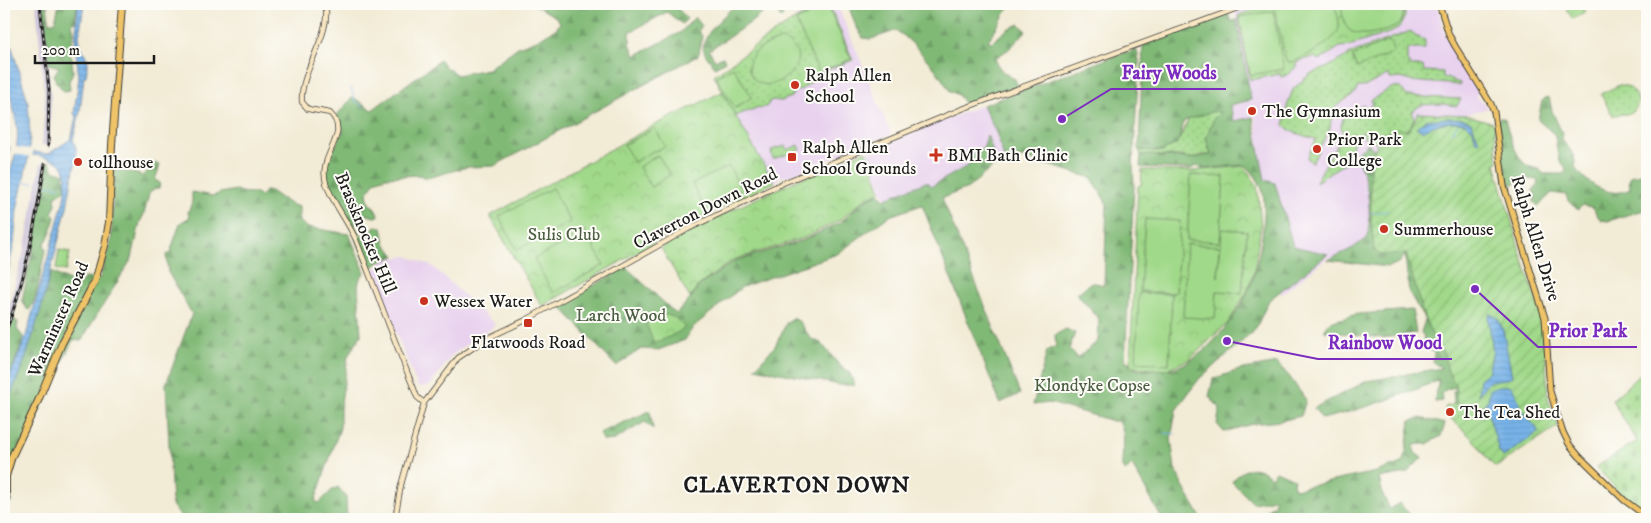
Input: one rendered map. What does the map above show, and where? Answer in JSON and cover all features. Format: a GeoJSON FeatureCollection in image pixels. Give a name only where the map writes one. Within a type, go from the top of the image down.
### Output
{"type":"FeatureCollection","features":[{"type":"Feature","properties":{"kind":"highway","name":"Warminster Road"},"geometry":{"type":"LineString","coordinates":[[6,519],[6,476],[12,456],[38,401],[62,343],[95,281],[106,240],[109,222],[112,145],[122,4]]}},
{"type":"Feature","properties":{"kind":"main road","name":"Ralph Allen Drive"},"geometry":{"type":"LineString","coordinates":[[1439,4],[1455,46],[1494,112],[1504,186],[1545,318],[1550,391],[1562,430],[1569,444],[1579,456],[1624,500],[1647,517]]}},
{"type":"Feature","properties":{"kind":"street","name":"Brassknocker Hill"},"geometry":{"type":"LineString","coordinates":[[325,4],[325,24],[303,85],[302,102],[308,109],[330,113],[339,127],[327,158],[324,171],[325,182],[355,239],[417,397],[424,403]]}},
{"type":"Feature","properties":{"kind":"street","name":"Claverton Down Road"},"geometry":{"type":"LineString","coordinates":[[395,519],[401,485],[424,403],[451,366],[486,339],[526,320],[696,225],[783,182],[962,109],[1249,4]]}},
{"type":"Feature","properties":{"kind":"shaded area"},"geometry":{"type":"Polygon","coordinates":[[[36,4],[42,4],[47,42],[51,100],[49,146],[42,145],[45,100],[36,4]]]}},
{"type":"Feature","properties":{"kind":"shaded area","name":"Ralph Allen School"},"geometry":{"type":"Polygon","coordinates":[[[816,4],[837,4],[891,134],[802,171],[785,177],[781,176],[775,182],[735,116],[714,75],[816,4]]]}},
{"type":"Feature","properties":{"kind":"shaded area","name":"Prior Park College"},"geometry":{"type":"Polygon","coordinates":[[[1257,4],[1436,4],[1448,40],[1479,90],[1476,97],[1489,108],[1379,138],[1374,151],[1374,250],[1327,258],[1281,295],[1255,117],[1234,121],[1230,106],[1251,100],[1235,12],[1257,4]]]}},
{"type":"Feature","properties":{"kind":"shaded area","name":"BMI Bath Clinic"},"geometry":{"type":"Polygon","coordinates":[[[983,105],[997,135],[1004,158],[889,207],[867,152],[983,105]]]}},
{"type":"Feature","properties":{"kind":"shaded area"},"geometry":{"type":"Polygon","coordinates":[[[41,163],[47,164],[32,249],[19,298],[4,341],[4,325],[24,251],[41,163]]]}},
{"type":"Feature","properties":{"kind":"shaded area","name":"Wessex Water"},"geometry":{"type":"Polygon","coordinates":[[[407,256],[432,266],[495,324],[491,329],[479,335],[451,356],[430,386],[418,387],[371,272],[384,261],[407,256]]]}},
{"type":"Feature","properties":{"kind":"green space"},"geometry":{"type":"Polygon","coordinates":[[[43,4],[47,4],[49,22],[55,22],[59,4],[77,4],[75,22],[72,23],[74,33],[69,54],[72,57],[73,72],[69,81],[70,90],[64,91],[56,82],[54,75],[59,67],[49,64],[43,4]]]}},
{"type":"Feature","properties":{"kind":"green space"},"geometry":{"type":"Polygon","coordinates":[[[533,4],[670,4],[687,19],[682,24],[667,12],[630,32],[630,43],[635,56],[681,32],[695,17],[702,26],[698,31],[702,36],[699,53],[697,56],[494,166],[467,167],[427,178],[419,175],[386,177],[375,181],[367,193],[369,204],[373,206],[379,216],[374,217],[362,213],[357,217],[355,227],[363,237],[369,235],[375,226],[382,227],[385,243],[395,256],[379,262],[369,270],[355,233],[328,183],[326,170],[329,159],[343,131],[337,115],[353,97],[372,110],[440,60],[445,67],[457,75],[488,69],[518,47],[537,40],[557,28],[560,22],[556,17],[533,4]]]}},
{"type":"Feature","properties":{"kind":"green space"},"geometry":{"type":"Polygon","coordinates":[[[736,4],[781,4],[779,8],[783,16],[781,18],[772,6],[709,50],[715,60],[723,57],[725,61],[715,67],[705,52],[704,42],[716,24],[736,4]]]}},
{"type":"Feature","properties":{"kind":"green space"},"geometry":{"type":"Polygon","coordinates":[[[829,4],[853,60],[820,73],[802,89],[794,92],[791,97],[782,101],[771,100],[767,106],[735,116],[714,75],[784,26],[829,4]]]}},
{"type":"Feature","properties":{"kind":"green space"},"geometry":{"type":"Polygon","coordinates":[[[848,4],[1013,4],[988,41],[992,42],[1008,29],[1020,24],[1026,31],[1009,49],[995,58],[1002,71],[1015,79],[1018,87],[965,104],[958,95],[950,91],[936,70],[903,35],[895,31],[871,39],[863,38],[855,24],[848,4]]]}},
{"type":"Feature","properties":{"kind":"green space"},"geometry":{"type":"Polygon","coordinates":[[[1270,4],[1405,4],[1405,17],[1399,28],[1392,32],[1349,46],[1340,47],[1322,59],[1318,60],[1315,57],[1303,60],[1296,63],[1296,67],[1287,75],[1281,77],[1280,74],[1250,80],[1238,15],[1270,4]]]}},
{"type":"Feature","properties":{"kind":"green space"},"geometry":{"type":"Polygon","coordinates":[[[1277,4],[1334,4],[1339,28],[1337,33],[1318,49],[1303,58],[1290,62],[1286,60],[1274,7],[1277,4]]]}},
{"type":"Feature","properties":{"kind":"green space"},"geometry":{"type":"Polygon","coordinates":[[[1342,4],[1402,4],[1403,16],[1400,23],[1382,32],[1370,34],[1356,33],[1346,27],[1342,13],[1342,4]]]}},
{"type":"Feature","properties":{"kind":"green space"},"geometry":{"type":"Polygon","coordinates":[[[1571,4],[1579,4],[1586,11],[1573,19],[1566,9],[1571,4]]]}},
{"type":"Feature","properties":{"kind":"green space"},"geometry":{"type":"Polygon","coordinates":[[[828,6],[851,59],[819,73],[796,21],[828,6]]]}},
{"type":"Feature","properties":{"kind":"green space"},"geometry":{"type":"Polygon","coordinates":[[[1273,11],[1284,69],[1250,75],[1239,17],[1273,11]]]}},
{"type":"Feature","properties":{"kind":"green space","name":"Klondyke Copse"},"geometry":{"type":"Polygon","coordinates":[[[1228,14],[1231,21],[1237,20],[1251,100],[1230,105],[1234,121],[1253,117],[1265,180],[1275,183],[1293,246],[1328,254],[1269,300],[1255,330],[1199,379],[1176,410],[1171,439],[1175,469],[1202,519],[1162,519],[1132,465],[1125,471],[1122,468],[1124,439],[1119,421],[1113,421],[1050,403],[1033,405],[1047,351],[1056,346],[1055,335],[1066,329],[1075,333],[1069,349],[1078,358],[1098,341],[1099,319],[1077,294],[1091,282],[1104,285],[1107,204],[1092,178],[1025,158],[1004,158],[997,135],[983,105],[1126,52],[1129,53],[1134,49],[1137,51],[1139,60],[1125,360],[1132,364],[1135,369],[1163,370],[1180,366],[1201,353],[1211,344],[1229,323],[1243,301],[1252,281],[1259,255],[1264,199],[1257,179],[1250,169],[1244,165],[1202,169],[1197,166],[1190,169],[1140,167],[1141,155],[1193,158],[1211,155],[1206,138],[1214,118],[1220,112],[1214,111],[1184,121],[1178,143],[1163,151],[1139,150],[1143,45],[1228,14]]]}},
{"type":"Feature","properties":{"kind":"green space"},"geometry":{"type":"Polygon","coordinates":[[[1411,31],[1415,36],[1425,40],[1425,49],[1407,49],[1409,66],[1423,66],[1424,71],[1443,72],[1443,77],[1460,83],[1460,85],[1410,81],[1401,78],[1390,79],[1389,74],[1364,87],[1358,87],[1355,93],[1335,107],[1337,110],[1331,120],[1330,128],[1312,163],[1307,158],[1316,139],[1296,133],[1284,126],[1287,106],[1293,89],[1310,74],[1326,68],[1354,52],[1411,31]]]}},
{"type":"Feature","properties":{"kind":"green space"},"geometry":{"type":"Polygon","coordinates":[[[783,40],[794,47],[798,56],[796,65],[782,80],[772,84],[763,84],[755,80],[750,73],[750,59],[761,48],[783,40]]]}},
{"type":"Feature","properties":{"kind":"green space"},"geometry":{"type":"Polygon","coordinates":[[[1389,41],[1394,52],[1357,68],[1352,56],[1389,41]]]}},
{"type":"Feature","properties":{"kind":"green space"},"geometry":{"type":"Polygon","coordinates":[[[733,67],[752,97],[735,108],[716,77],[733,67]]]}},
{"type":"Feature","properties":{"kind":"green space"},"geometry":{"type":"Polygon","coordinates":[[[1619,85],[1633,91],[1638,99],[1638,104],[1632,112],[1613,116],[1601,94],[1619,85]]]}},
{"type":"Feature","properties":{"kind":"green space"},"geometry":{"type":"Polygon","coordinates":[[[1393,87],[1400,88],[1407,96],[1461,99],[1457,106],[1442,104],[1421,105],[1411,112],[1414,118],[1409,130],[1387,132],[1377,143],[1363,137],[1364,134],[1362,132],[1353,143],[1350,159],[1315,183],[1343,134],[1341,126],[1343,118],[1363,105],[1366,108],[1373,104],[1371,100],[1393,87]]]}},
{"type":"Feature","properties":{"kind":"green space","name":"Sulis Club"},"geometry":{"type":"Polygon","coordinates":[[[722,92],[775,182],[691,222],[542,306],[490,216],[653,126],[722,92]]]}},
{"type":"Feature","properties":{"kind":"green space"},"geometry":{"type":"Polygon","coordinates":[[[1549,97],[1552,111],[1562,133],[1561,138],[1573,155],[1577,170],[1582,176],[1601,189],[1623,192],[1630,189],[1629,180],[1632,175],[1647,171],[1647,209],[1608,221],[1601,220],[1594,208],[1583,205],[1578,210],[1568,201],[1566,195],[1552,193],[1538,206],[1534,202],[1533,190],[1539,185],[1537,180],[1523,178],[1512,185],[1505,182],[1498,119],[1500,117],[1505,119],[1515,149],[1521,160],[1531,167],[1539,169],[1544,174],[1562,174],[1566,172],[1559,159],[1555,135],[1538,120],[1542,101],[1549,97]]]}},
{"type":"Feature","properties":{"kind":"green space"},"geometry":{"type":"Polygon","coordinates":[[[1214,111],[1220,112],[1206,138],[1211,155],[1201,155],[1193,159],[1180,156],[1141,155],[1139,150],[1163,151],[1178,143],[1189,118],[1214,111]]]}},
{"type":"Feature","properties":{"kind":"green space"},"geometry":{"type":"Polygon","coordinates":[[[1418,113],[1467,115],[1494,123],[1498,162],[1495,163],[1520,251],[1544,324],[1548,398],[1558,426],[1496,467],[1472,438],[1450,418],[1445,407],[1457,403],[1455,384],[1448,371],[1444,354],[1434,339],[1424,317],[1406,253],[1380,255],[1374,250],[1371,217],[1370,161],[1379,138],[1384,133],[1400,129],[1409,130],[1418,113]]]}},
{"type":"Feature","properties":{"kind":"green space"},"geometry":{"type":"Polygon","coordinates":[[[655,128],[665,146],[634,162],[624,145],[655,128]]]}},
{"type":"Feature","properties":{"kind":"green space","name":"Larch Wood"},"geometry":{"type":"Polygon","coordinates":[[[987,135],[997,163],[968,188],[942,198],[1020,394],[1000,403],[922,205],[889,216],[837,254],[742,287],[693,327],[685,340],[658,350],[641,349],[616,366],[559,305],[626,267],[676,314],[699,286],[734,261],[804,240],[841,222],[865,200],[879,193],[884,199],[926,182],[932,186],[969,165],[972,156],[984,147],[987,135]]]}},
{"type":"Feature","properties":{"kind":"green space"},"geometry":{"type":"Polygon","coordinates":[[[1368,143],[1378,154],[1483,343],[1454,410],[1453,392],[1456,388],[1445,390],[1442,393],[1443,401],[1435,402],[1439,380],[1382,402],[1322,419],[1314,408],[1367,381],[1442,368],[1434,363],[1434,352],[1428,350],[1423,340],[1424,337],[1421,332],[1425,320],[1409,292],[1405,255],[1399,263],[1388,267],[1328,260],[1353,248],[1368,237],[1368,195],[1360,164],[1355,154],[1368,143]]]}},
{"type":"Feature","properties":{"kind":"green space"},"geometry":{"type":"Polygon","coordinates":[[[799,145],[801,150],[773,159],[772,150],[785,146],[787,150],[799,145]]]}},
{"type":"Feature","properties":{"kind":"green space"},"geometry":{"type":"Polygon","coordinates":[[[863,152],[867,152],[881,191],[865,199],[840,220],[804,238],[733,260],[698,286],[690,298],[661,248],[735,209],[863,152]]]}},
{"type":"Feature","properties":{"kind":"green space"},"geometry":{"type":"Polygon","coordinates":[[[658,155],[670,175],[651,187],[639,167],[658,155]]]}},
{"type":"Feature","properties":{"kind":"green space"},"geometry":{"type":"Polygon","coordinates":[[[47,162],[50,162],[53,170],[63,174],[66,189],[55,197],[56,204],[52,213],[55,217],[50,235],[44,244],[46,250],[37,290],[29,310],[23,302],[23,295],[38,225],[47,162]]]}},
{"type":"Feature","properties":{"kind":"green space"},"geometry":{"type":"Polygon","coordinates":[[[154,163],[160,165],[155,180],[160,183],[159,188],[154,189],[149,194],[140,222],[132,258],[81,341],[73,340],[14,466],[10,476],[11,502],[4,510],[4,411],[26,357],[51,272],[79,286],[84,278],[100,278],[111,242],[113,170],[142,176],[152,168],[154,163]]]}},
{"type":"Feature","properties":{"kind":"green space"},"geometry":{"type":"Polygon","coordinates":[[[729,166],[741,190],[704,208],[692,184],[729,166]]]}},
{"type":"Feature","properties":{"kind":"green space"},"geometry":{"type":"Polygon","coordinates":[[[1244,166],[1257,185],[1261,225],[1254,272],[1248,290],[1229,322],[1190,359],[1165,370],[1130,367],[1138,186],[1141,185],[1142,170],[1192,171],[1244,166]]]}},
{"type":"Feature","properties":{"kind":"green space"},"geometry":{"type":"Polygon","coordinates":[[[1191,175],[1224,177],[1220,242],[1187,240],[1191,175]]]}},
{"type":"Feature","properties":{"kind":"green space"},"geometry":{"type":"Polygon","coordinates":[[[552,188],[570,222],[517,250],[499,216],[552,188]]]}},
{"type":"Feature","properties":{"kind":"green space"},"geometry":{"type":"Polygon","coordinates":[[[236,190],[260,196],[265,191],[271,191],[287,202],[299,207],[299,220],[306,227],[349,234],[365,272],[360,278],[358,286],[361,335],[348,356],[340,409],[340,428],[315,501],[319,503],[332,490],[338,487],[346,497],[347,519],[182,519],[172,505],[166,384],[192,314],[168,272],[166,255],[170,253],[180,223],[190,217],[188,213],[192,202],[192,192],[213,196],[236,190]]]}},
{"type":"Feature","properties":{"kind":"green space"},"geometry":{"type":"Polygon","coordinates":[[[1145,219],[1180,221],[1176,293],[1140,291],[1145,219]]]}},
{"type":"Feature","properties":{"kind":"green space"},"geometry":{"type":"Polygon","coordinates":[[[1222,229],[1247,231],[1242,293],[1217,291],[1215,319],[1183,317],[1187,244],[1220,246],[1218,277],[1222,229]]]}},
{"type":"Feature","properties":{"kind":"green space"},"geometry":{"type":"Polygon","coordinates":[[[585,231],[604,265],[553,293],[534,259],[585,231]]]}},
{"type":"Feature","properties":{"kind":"green space"},"geometry":{"type":"Polygon","coordinates":[[[59,250],[70,252],[66,271],[56,269],[59,250]]]}},
{"type":"Feature","properties":{"kind":"green space"},"geometry":{"type":"Polygon","coordinates":[[[1139,293],[1172,294],[1169,364],[1136,362],[1139,293]]]}},
{"type":"Feature","properties":{"kind":"green space"},"geometry":{"type":"Polygon","coordinates":[[[1412,310],[1416,333],[1384,338],[1324,331],[1330,322],[1358,314],[1412,310]]]}},
{"type":"Feature","properties":{"kind":"green space"},"geometry":{"type":"Polygon","coordinates":[[[664,315],[676,318],[685,328],[654,343],[646,323],[664,315]]]}},
{"type":"Feature","properties":{"kind":"green space"},"geometry":{"type":"Polygon","coordinates":[[[793,318],[800,322],[811,339],[821,343],[840,366],[849,372],[855,385],[840,385],[755,368],[775,346],[787,322],[793,318]]]}},
{"type":"Feature","properties":{"kind":"green space"},"geometry":{"type":"Polygon","coordinates":[[[13,319],[18,322],[17,329],[23,337],[23,341],[4,389],[4,345],[13,319]]]}},
{"type":"Feature","properties":{"kind":"green space"},"geometry":{"type":"Polygon","coordinates":[[[1277,363],[1306,400],[1301,416],[1280,421],[1252,424],[1224,432],[1217,424],[1220,408],[1209,397],[1213,379],[1239,370],[1277,363]]]}},
{"type":"Feature","properties":{"kind":"green space"},"geometry":{"type":"Polygon","coordinates":[[[1647,368],[1647,514],[1629,502],[1596,467],[1637,441],[1612,400],[1647,368]]]}},
{"type":"Feature","properties":{"kind":"green space"},"geometry":{"type":"Polygon","coordinates":[[[650,411],[653,429],[645,422],[614,440],[604,441],[599,433],[650,411]]]}},
{"type":"Feature","properties":{"kind":"green space"},"geometry":{"type":"Polygon","coordinates":[[[1421,418],[1445,424],[1441,436],[1427,444],[1413,446],[1415,453],[1422,458],[1407,473],[1379,478],[1383,495],[1390,509],[1399,503],[1412,517],[1411,519],[1269,519],[1267,509],[1274,505],[1275,499],[1253,503],[1232,482],[1245,470],[1255,468],[1271,477],[1276,471],[1294,479],[1295,489],[1376,472],[1402,463],[1406,452],[1410,421],[1421,418]]]}},
{"type":"Feature","properties":{"kind":"water"},"geometry":{"type":"Polygon","coordinates":[[[78,4],[84,4],[79,37],[88,61],[86,76],[84,76],[80,112],[73,140],[75,143],[76,162],[67,207],[40,312],[26,357],[4,411],[4,391],[26,336],[66,192],[65,171],[60,163],[50,158],[29,155],[17,210],[14,244],[4,290],[4,193],[16,152],[4,150],[4,146],[16,149],[17,129],[3,65],[4,20],[28,102],[29,151],[48,154],[71,139],[76,117],[74,113],[79,77],[75,45],[78,4]]]}},
{"type":"Feature","properties":{"kind":"water"},"geometry":{"type":"Polygon","coordinates":[[[1464,119],[1471,122],[1479,141],[1476,142],[1473,130],[1465,123],[1442,123],[1422,131],[1416,127],[1426,120],[1464,119]]]}},
{"type":"Feature","properties":{"kind":"water"},"geometry":{"type":"Polygon","coordinates":[[[1490,313],[1498,319],[1503,330],[1512,376],[1489,382],[1478,395],[1480,379],[1488,373],[1493,351],[1488,317],[1490,313]]]}},
{"type":"Feature","properties":{"kind":"water"},"geometry":{"type":"Polygon","coordinates":[[[1498,386],[1511,386],[1523,412],[1539,432],[1503,457],[1499,451],[1490,419],[1483,406],[1488,400],[1490,389],[1498,386]]]}},
{"type":"Feature","properties":{"kind":"pier"},"geometry":{"type":"Polygon","coordinates":[[[11,146],[33,150],[32,157],[9,153],[11,146]]]}},
{"type":"Feature","properties":{"kind":"waterway"},"geometry":{"type":"LineString","coordinates":[[351,88],[355,101],[364,108]]}},
{"type":"Feature","properties":{"kind":"waterway"},"geometry":{"type":"LineString","coordinates":[[1452,132],[1458,124]]}},
{"type":"Feature","properties":{"kind":"waterway"},"geometry":{"type":"LineString","coordinates":[[23,182],[34,183]]}},
{"type":"Feature","properties":{"kind":"waterway"},"geometry":{"type":"LineString","coordinates":[[46,185],[60,187]]}},
{"type":"Feature","properties":{"kind":"waterway"},"geometry":{"type":"LineString","coordinates":[[1371,213],[1388,211]]}},
{"type":"Feature","properties":{"kind":"waterway"},"geometry":{"type":"LineString","coordinates":[[1164,433],[1175,434]]}},
{"type":"Feature","properties":{"kind":"railway"},"geometry":{"type":"LineString","coordinates":[[40,4],[49,90],[48,146]]}},
{"type":"Feature","properties":{"kind":"railway"},"geometry":{"type":"LineString","coordinates":[[4,336],[24,273],[45,164]]}},
{"type":"Feature","properties":{"kind":"place","name":"Ralph Allen School"},"geometry":{"type":"Point","coordinates":[795,85]}},
{"type":"Feature","properties":{"kind":"place","name":"The Gymnasium"},"geometry":{"type":"Point","coordinates":[1252,111]}},
{"type":"Feature","properties":{"kind":"place","name":"Fairy Woods"},"geometry":{"type":"Point","coordinates":[1062,119]}},
{"type":"Feature","properties":{"kind":"place","name":"Prior Park College"},"geometry":{"type":"Point","coordinates":[1317,149]}},
{"type":"Feature","properties":{"kind":"place","name":"BMI Bath Clinic"},"geometry":{"type":"Point","coordinates":[936,155]}},
{"type":"Feature","properties":{"kind":"place","name":"Ralph Allen School Grounds"},"geometry":{"type":"Point","coordinates":[792,157]}},
{"type":"Feature","properties":{"kind":"place","name":"tollhouse"},"geometry":{"type":"Point","coordinates":[78,162]}},
{"type":"Feature","properties":{"kind":"place","name":"Summerhouse"},"geometry":{"type":"Point","coordinates":[1384,229]}},
{"type":"Feature","properties":{"kind":"place","name":"Prior Park"},"geometry":{"type":"Point","coordinates":[1475,289]}},
{"type":"Feature","properties":{"kind":"place","name":"Wessex Water"},"geometry":{"type":"Point","coordinates":[424,301]}},
{"type":"Feature","properties":{"kind":"place","name":"Flatwoods Road"},"geometry":{"type":"Point","coordinates":[528,323]}},
{"type":"Feature","properties":{"kind":"place","name":"Rainbow Wood"},"geometry":{"type":"Point","coordinates":[1227,341]}},
{"type":"Feature","properties":{"kind":"place","name":"The Tea Shed"},"geometry":{"type":"Point","coordinates":[1450,412]}},
{"type":"Feature","properties":{"kind":"district","name":"CLAVERTON DOWN"},"geometry":{"type":"Point","coordinates":[797,484]}}]}
